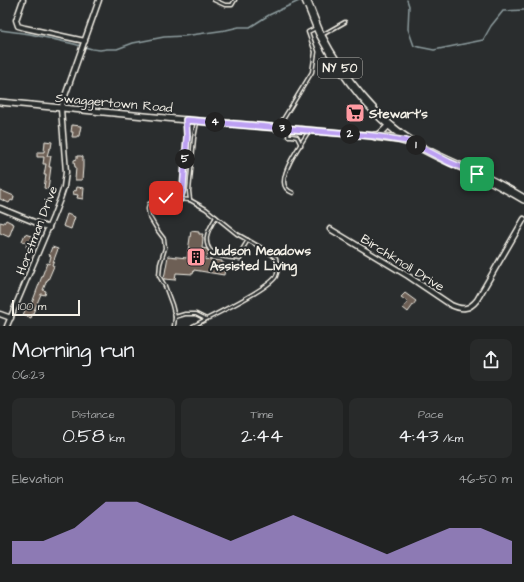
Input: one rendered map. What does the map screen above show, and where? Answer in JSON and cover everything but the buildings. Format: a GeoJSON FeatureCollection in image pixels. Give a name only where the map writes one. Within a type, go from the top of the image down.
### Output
{"type":"FeatureCollection","features":[{"type":"Feature","properties":{"kind":"main road","name":"NY 50"},"geometry":{"type":"LineString","coordinates":[[306,1],[317,28],[347,79],[389,125],[416,145],[477,174],[524,199]]}},
{"type":"Feature","properties":{"kind":"main road"},"geometry":{"type":"LineString","coordinates":[[374,136],[406,141],[416,145]]}},
{"type":"Feature","properties":{"kind":"street"},"geometry":{"type":"LineString","coordinates":[[23,0],[16,20],[18,26],[85,41]]}},
{"type":"Feature","properties":{"kind":"street","name":"Horstman Drive"},"geometry":{"type":"LineString","coordinates":[[7,326],[49,228],[64,187],[66,172],[61,109],[99,0]]}},
{"type":"Feature","properties":{"kind":"street","name":"Swaggertown Road"},"geometry":{"type":"LineString","coordinates":[[0,102],[61,109],[374,136]]}},
{"type":"Feature","properties":{"kind":"street"},"geometry":{"type":"LineString","coordinates":[[374,136],[380,134],[389,125]]}},
{"type":"Feature","properties":{"kind":"street"},"geometry":{"type":"LineString","coordinates":[[0,208],[49,228]]}},
{"type":"Feature","properties":{"kind":"street","name":"Birchknoll Drive"},"geometry":{"type":"LineString","coordinates":[[330,229],[408,276],[450,305],[457,308],[466,309],[473,305],[477,300],[524,219]]}},
{"type":"Feature","properties":{"kind":"street"},"geometry":{"type":"LineString","coordinates":[[0,314],[11,318]]}},
{"type":"Feature","properties":{"kind":"lane"},"geometry":{"type":"LineString","coordinates":[[214,0],[225,5],[232,4],[235,0]]}},
{"type":"Feature","properties":{"kind":"lane"},"geometry":{"type":"LineString","coordinates":[[321,35],[345,22]]}},
{"type":"Feature","properties":{"kind":"lane"},"geometry":{"type":"LineString","coordinates":[[278,127],[312,72],[315,52],[308,32],[317,28]]}},
{"type":"Feature","properties":{"kind":"lane"},"geometry":{"type":"LineString","coordinates":[[180,199],[183,189],[187,136],[186,120]]}},
{"type":"Feature","properties":{"kind":"lane"},"geometry":{"type":"LineString","coordinates":[[190,200],[189,191],[197,121]]}},
{"type":"Feature","properties":{"kind":"lane"},"geometry":{"type":"LineString","coordinates":[[289,128],[288,136],[297,137],[301,145]]}},
{"type":"Feature","properties":{"kind":"lane"},"geometry":{"type":"LineString","coordinates":[[292,194],[284,182],[285,174],[309,130]]}},
{"type":"Feature","properties":{"kind":"lane"},"geometry":{"type":"LineString","coordinates":[[174,326],[175,317],[172,304],[165,286],[159,276],[160,264],[165,248],[164,239],[149,216],[148,209],[149,204],[156,200],[166,198],[190,200],[206,209],[237,234],[267,251],[276,258],[278,270],[276,277],[270,284],[193,326]]}},
{"type":"Feature","properties":{"kind":"lane"},"geometry":{"type":"LineString","coordinates":[[216,217],[208,232],[206,242],[214,254],[240,259],[243,248],[248,240]]}},
{"type":"Feature","properties":{"kind":"lane"},"geometry":{"type":"LineString","coordinates":[[175,317],[185,314],[196,314],[206,320]]}},
{"type":"Feature","properties":{"kind":"waterway"},"geometry":{"type":"LineString","coordinates":[[0,30],[30,34],[92,49],[117,49],[133,43],[164,37],[184,36],[239,27],[250,27],[269,15],[301,0]]}},
{"type":"Feature","properties":{"kind":"waterway"},"geometry":{"type":"LineString","coordinates":[[407,0],[409,6],[408,29],[414,46],[434,50],[483,40],[491,26],[503,11],[524,10]]}},
{"type":"Feature","properties":{"kind":"place","name":"Stewart's"},"geometry":{"type":"Point","coordinates":[355,113]}},
{"type":"Feature","properties":{"kind":"place","name":"Judson Meadows Assisted Living"},"geometry":{"type":"Point","coordinates":[196,257]}},
{"type":"Feature","properties":{"kind":"route"},"geometry":{"type":"LineString","coordinates":[[166,198],[180,199],[183,189],[187,136],[186,120],[398,139],[416,145],[477,174]]}}]}
